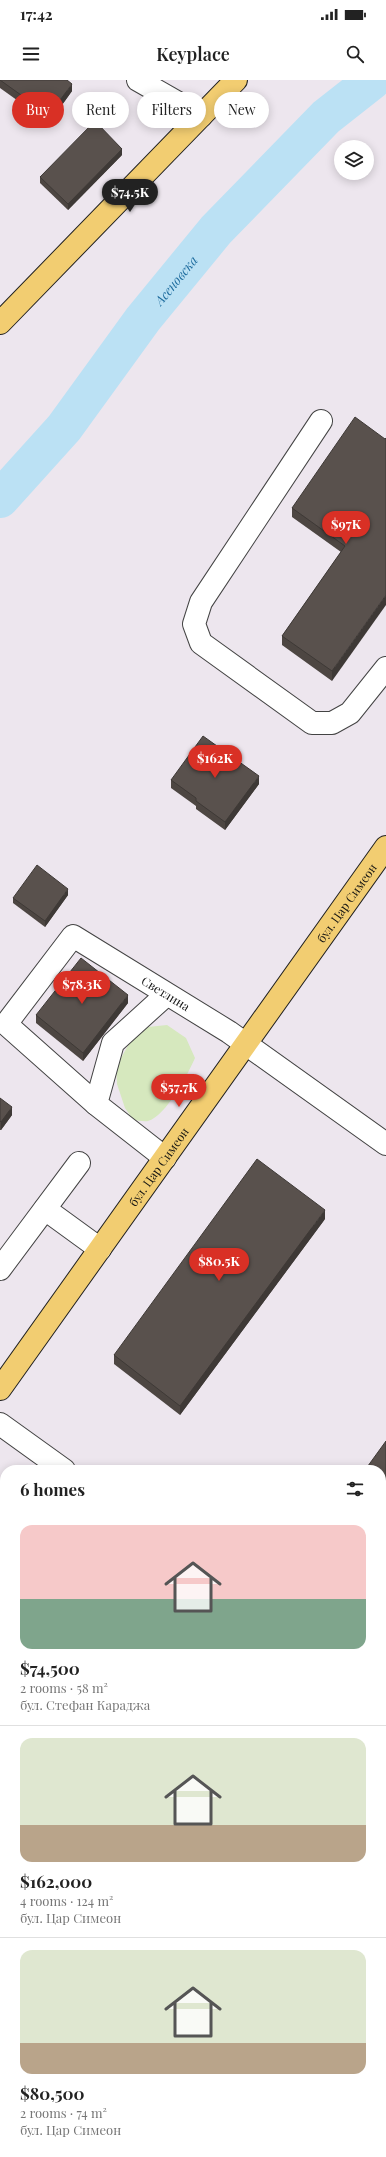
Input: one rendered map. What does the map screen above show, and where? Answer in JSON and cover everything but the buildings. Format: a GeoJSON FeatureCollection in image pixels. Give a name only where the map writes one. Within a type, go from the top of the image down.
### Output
{"type":"FeatureCollection","features":[{"type":"Feature","properties":{"kind":"main road"},"geometry":{"type":"LineString","coordinates":[[206,111],[236,80]]}},
{"type":"Feature","properties":{"kind":"main road"},"geometry":{"type":"LineString","coordinates":[[0,323],[189,128]]}},
{"type":"Feature","properties":{"kind":"main road","name":"бул. Цар Симеон"},"geometry":{"type":"LineString","coordinates":[[0,1389],[386,847]]}},
{"type":"Feature","properties":{"kind":"street"},"geometry":{"type":"LineString","coordinates":[[138,80],[159,92]]}},
{"type":"Feature","properties":{"kind":"street"},"geometry":{"type":"LineString","coordinates":[[321,420],[201,602],[194,624],[200,643],[312,723],[332,724],[350,713],[384,674]]}},
{"type":"Feature","properties":{"kind":"street","name":"Светлина"},"geometry":{"type":"LineString","coordinates":[[96,1104],[6,1024],[73,936],[246,1044],[386,1144]]}},
{"type":"Feature","properties":{"kind":"street"},"geometry":{"type":"LineString","coordinates":[[165,1158],[96,1104],[113,1043],[166,995]]}},
{"type":"Feature","properties":{"kind":"street"},"geometry":{"type":"LineString","coordinates":[[0,1269],[79,1163]]}},
{"type":"Feature","properties":{"kind":"street"},"geometry":{"type":"LineString","coordinates":[[45,1209],[100,1249]]}},
{"type":"Feature","properties":{"kind":"street"},"geometry":{"type":"LineString","coordinates":[[0,1424],[57,1465]]}},
{"type":"Feature","properties":{"kind":"shaded area"},"geometry":{"type":"Polygon","coordinates":[[[0,80],[386,80],[386,1465],[0,1465],[0,80]]]}},
{"type":"Feature","properties":{"kind":"green space"},"geometry":{"type":"Polygon","coordinates":[[[167,1025],[186,1038],[195,1058],[176,1094],[155,1118],[148,1121],[133,1120],[125,1108],[117,1084],[116,1067],[130,1042],[148,1027],[167,1025]]]}},
{"type":"Feature","properties":{"kind":"waterway","name":"Асеновска"},"geometry":{"type":"LineString","coordinates":[[0,499],[64,428],[143,319],[216,230],[326,117],[373,80]]}}]}
